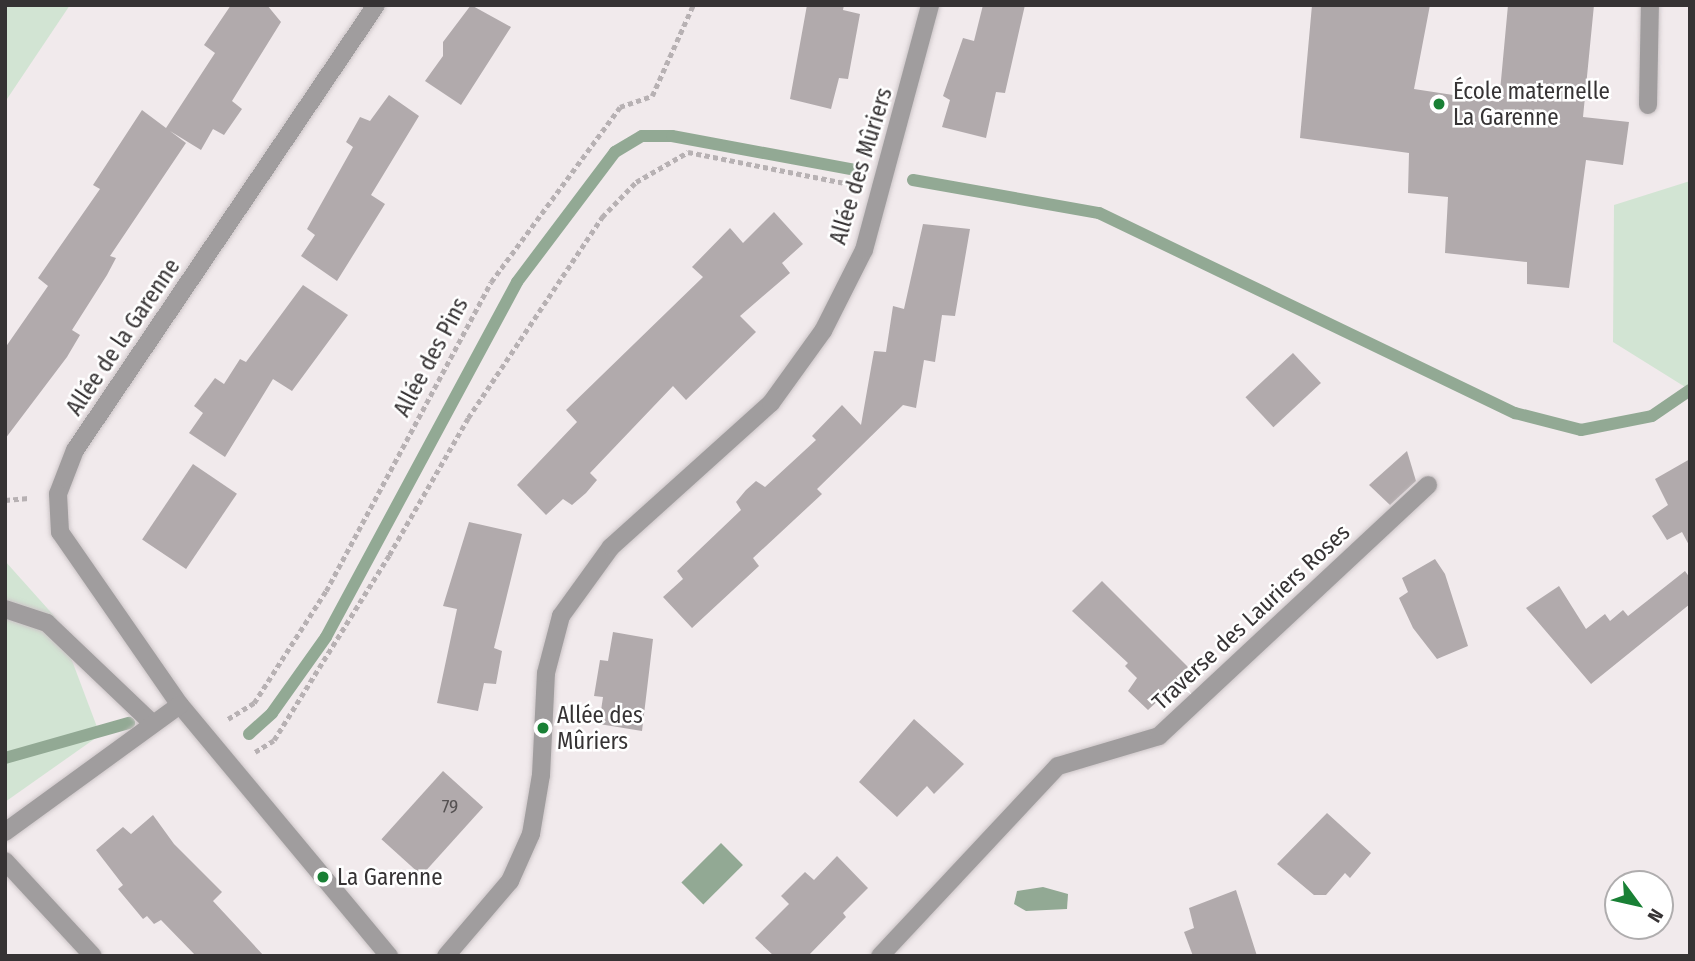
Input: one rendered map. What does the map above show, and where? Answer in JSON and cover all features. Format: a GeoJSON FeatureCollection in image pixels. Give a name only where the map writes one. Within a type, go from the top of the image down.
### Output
{"type":"FeatureCollection","features":[{"type":"Feature","properties":{"kind":"street","name":"Allée de la Garenne"},"geometry":{"type":"LineString","coordinates":[[376,5],[75,450],[58,494],[60,532],[180,705],[206,732],[389,956]]}},
{"type":"Feature","properties":{"kind":"street","name":"Allée des Mûriers"},"geometry":{"type":"LineString","coordinates":[[446,956],[510,881],[531,834],[541,775],[546,673],[561,616],[611,547],[771,403],[823,331],[864,250],[883,190],[930,5]]}},
{"type":"Feature","properties":{"kind":"street"},"geometry":{"type":"LineString","coordinates":[[1648,105],[1650,5]]}},
{"type":"Feature","properties":{"kind":"street","name":"Traverse des Lauriers Roses"},"geometry":{"type":"LineString","coordinates":[[880,956],[1058,766],[1159,736],[1428,485]]}},
{"type":"Feature","properties":{"kind":"street"},"geometry":{"type":"LineString","coordinates":[[5,609],[47,623],[153,724]]}},
{"type":"Feature","properties":{"kind":"street"},"geometry":{"type":"LineString","coordinates":[[5,832],[180,705]]}},
{"type":"Feature","properties":{"kind":"street"},"geometry":{"type":"LineString","coordinates":[[5,861],[93,956]]}},
{"type":"Feature","properties":{"kind":"path","name":"Allée des Pins"},"geometry":{"type":"LineString","coordinates":[[206,732],[254,703],[326,591],[491,282],[620,107],[652,96],[693,5]]}},
{"type":"Feature","properties":{"kind":"path"},"geometry":{"type":"LineString","coordinates":[[234,766],[274,740],[389,555],[468,418],[602,217],[636,182],[688,152],[883,190]]}},
{"type":"Feature","properties":{"kind":"shaded area"},"geometry":{"type":"Polygon","coordinates":[[[5,5],[70,5],[5,102],[5,5]]]}},
{"type":"Feature","properties":{"kind":"shaded area"},"geometry":{"type":"Polygon","coordinates":[[[1690,181],[1690,390],[1613,342],[1614,205],[1690,181]]]}},
{"type":"Feature","properties":{"kind":"shaded area"},"geometry":{"type":"Polygon","coordinates":[[[5,561],[56,618],[100,735],[5,802],[5,561]]]}},
{"type":"Feature","properties":{"kind":"shaded area"},"geometry":{"type":"Polygon","coordinates":[[[721,843],[743,865],[703,905],[681,883],[721,843]]]}},
{"type":"Feature","properties":{"kind":"shaded area"},"geometry":{"type":"Polygon","coordinates":[[[1043,887],[1068,894],[1067,909],[1026,911],[1014,904],[1017,891],[1043,887]]]}},
{"type":"Feature","properties":{"kind":"building"},"geometry":{"type":"Polygon","coordinates":[[[231,5],[267,5],[281,22],[232,101],[242,109],[224,135],[213,129],[201,150],[170,131],[186,143],[110,256],[116,258],[72,330],[80,335],[67,357],[5,439],[5,348],[48,286],[38,278],[100,189],[93,185],[142,110],[166,128],[215,53],[204,45],[231,5]]]}},
{"type":"Feature","properties":{"kind":"building"},"geometry":{"type":"Polygon","coordinates":[[[471,5],[511,27],[461,105],[425,81],[443,56],[443,42],[471,5]]]}},
{"type":"Feature","properties":{"kind":"building"},"geometry":{"type":"Polygon","coordinates":[[[807,5],[844,5],[843,10],[860,14],[848,79],[839,78],[831,109],[790,99],[807,5]]]}},
{"type":"Feature","properties":{"kind":"building"},"geometry":{"type":"Polygon","coordinates":[[[983,5],[1025,5],[1005,93],[996,92],[986,138],[942,127],[950,100],[943,96],[963,38],[974,41],[983,5]]]}},
{"type":"Feature","properties":{"kind":"building"},"geometry":{"type":"Polygon","coordinates":[[[1312,5],[1430,5],[1414,89],[1499,102],[1508,5],[1594,5],[1583,117],[1629,122],[1623,165],[1586,160],[1569,288],[1527,284],[1527,262],[1445,253],[1448,197],[1408,193],[1409,153],[1300,138],[1312,5]]]}},
{"type":"Feature","properties":{"kind":"building"},"geometry":{"type":"Polygon","coordinates":[[[389,95],[419,116],[371,195],[385,204],[337,281],[301,256],[315,235],[307,229],[353,147],[346,142],[360,117],[370,121],[389,95]]]}},
{"type":"Feature","properties":{"kind":"building"},"geometry":{"type":"Polygon","coordinates":[[[774,212],[803,244],[782,263],[790,273],[740,316],[756,332],[686,400],[673,386],[590,473],[597,480],[586,493],[572,505],[563,499],[546,515],[517,485],[577,422],[566,410],[703,277],[692,267],[730,228],[743,243],[774,212]]]}},
{"type":"Feature","properties":{"kind":"building"},"geometry":{"type":"Polygon","coordinates":[[[923,224],[970,229],[955,316],[942,315],[935,362],[924,360],[916,408],[903,405],[817,489],[822,494],[753,558],[759,566],[692,628],[663,597],[683,579],[677,571],[741,510],[736,502],[746,490],[756,481],[765,487],[816,440],[812,436],[842,405],[861,425],[874,351],[886,352],[893,306],[904,309],[923,224]]]}},
{"type":"Feature","properties":{"kind":"building"},"geometry":{"type":"Polygon","coordinates":[[[303,285],[348,315],[292,391],[273,379],[225,457],[189,433],[203,413],[194,406],[215,378],[224,384],[240,359],[246,362],[303,285]]]}},
{"type":"Feature","properties":{"kind":"building"},"geometry":{"type":"Polygon","coordinates":[[[1293,353],[1321,383],[1273,427],[1245,397],[1293,353]]]}},
{"type":"Feature","properties":{"kind":"building"},"geometry":{"type":"Polygon","coordinates":[[[1407,451],[1416,481],[1390,505],[1369,485],[1407,451]]]}},
{"type":"Feature","properties":{"kind":"building"},"geometry":{"type":"Polygon","coordinates":[[[1690,459],[1690,547],[1682,532],[1667,540],[1652,516],[1668,505],[1655,479],[1690,459]]]}},
{"type":"Feature","properties":{"kind":"building"},"geometry":{"type":"Polygon","coordinates":[[[193,464],[237,494],[186,569],[142,539],[193,464]]]}},
{"type":"Feature","properties":{"kind":"building"},"geometry":{"type":"Polygon","coordinates":[[[469,522],[522,534],[494,648],[502,651],[496,684],[484,683],[478,711],[437,703],[457,609],[443,606],[469,522]]]}},
{"type":"Feature","properties":{"kind":"building"},"geometry":{"type":"Polygon","coordinates":[[[1435,559],[1445,574],[1468,646],[1437,659],[1413,628],[1399,598],[1408,592],[1402,578],[1435,559]]]}},
{"type":"Feature","properties":{"kind":"building"},"geometry":{"type":"Polygon","coordinates":[[[1685,571],[1690,578],[1690,604],[1591,684],[1526,608],[1559,586],[1586,629],[1605,614],[1610,621],[1623,610],[1628,616],[1685,571]]]}},
{"type":"Feature","properties":{"kind":"building"},"geometry":{"type":"Polygon","coordinates":[[[1102,581],[1188,667],[1170,697],[1166,693],[1148,710],[1128,691],[1137,678],[1125,666],[1128,663],[1072,611],[1102,581]]]}},
{"type":"Feature","properties":{"kind":"building"},"geometry":{"type":"Polygon","coordinates":[[[613,632],[653,639],[642,731],[599,724],[603,697],[594,696],[600,660],[608,661],[613,632]]]}},
{"type":"Feature","properties":{"kind":"building"},"geometry":{"type":"Polygon","coordinates":[[[914,719],[964,764],[934,794],[927,786],[897,817],[859,782],[914,719]]]}},
{"type":"Feature","properties":{"kind":"building"},"geometry":{"type":"Polygon","coordinates":[[[443,771],[483,807],[422,876],[381,839],[443,771]]]}},
{"type":"Feature","properties":{"kind":"building"},"geometry":{"type":"Polygon","coordinates":[[[1327,813],[1371,853],[1350,878],[1345,873],[1326,895],[1314,895],[1277,864],[1327,813]]]}},
{"type":"Feature","properties":{"kind":"building"},"geometry":{"type":"Polygon","coordinates":[[[153,815],[174,844],[222,892],[213,901],[264,956],[196,956],[161,920],[154,924],[147,916],[143,919],[118,889],[123,885],[96,850],[123,827],[131,834],[153,815]]]}},
{"type":"Feature","properties":{"kind":"building"},"geometry":{"type":"Polygon","coordinates":[[[837,856],[868,888],[843,913],[846,917],[808,956],[774,956],[755,938],[789,904],[781,896],[805,872],[814,880],[837,856]]]}},
{"type":"Feature","properties":{"kind":"building"},"geometry":{"type":"Polygon","coordinates":[[[1236,890],[1257,956],[1193,956],[1184,932],[1194,928],[1189,908],[1236,890]]]}},
{"type":"Feature","properties":{"kind":"waterway"},"geometry":{"type":"LineString","coordinates":[[249,734],[272,713],[326,637],[517,282],[615,152],[642,136],[672,136],[855,170]]}},
{"type":"Feature","properties":{"kind":"waterway"},"geometry":{"type":"LineString","coordinates":[[913,180],[1099,213],[1515,413],[1581,430],[1652,416],[1690,390]]}},
{"type":"Feature","properties":{"kind":"waterway"},"geometry":{"type":"LineString","coordinates":[[5,758],[129,723]]}},
{"type":"Feature","properties":{"kind":"place","name":"École maternelle La Garenne"},"geometry":{"type":"Point","coordinates":[1439,104]}},
{"type":"Feature","properties":{"kind":"place","name":"Allée des Mûriers"},"geometry":{"type":"Point","coordinates":[543,728]}},
{"type":"Feature","properties":{"kind":"place","name":"La Garenne"},"geometry":{"type":"Point","coordinates":[323,877]}}]}
